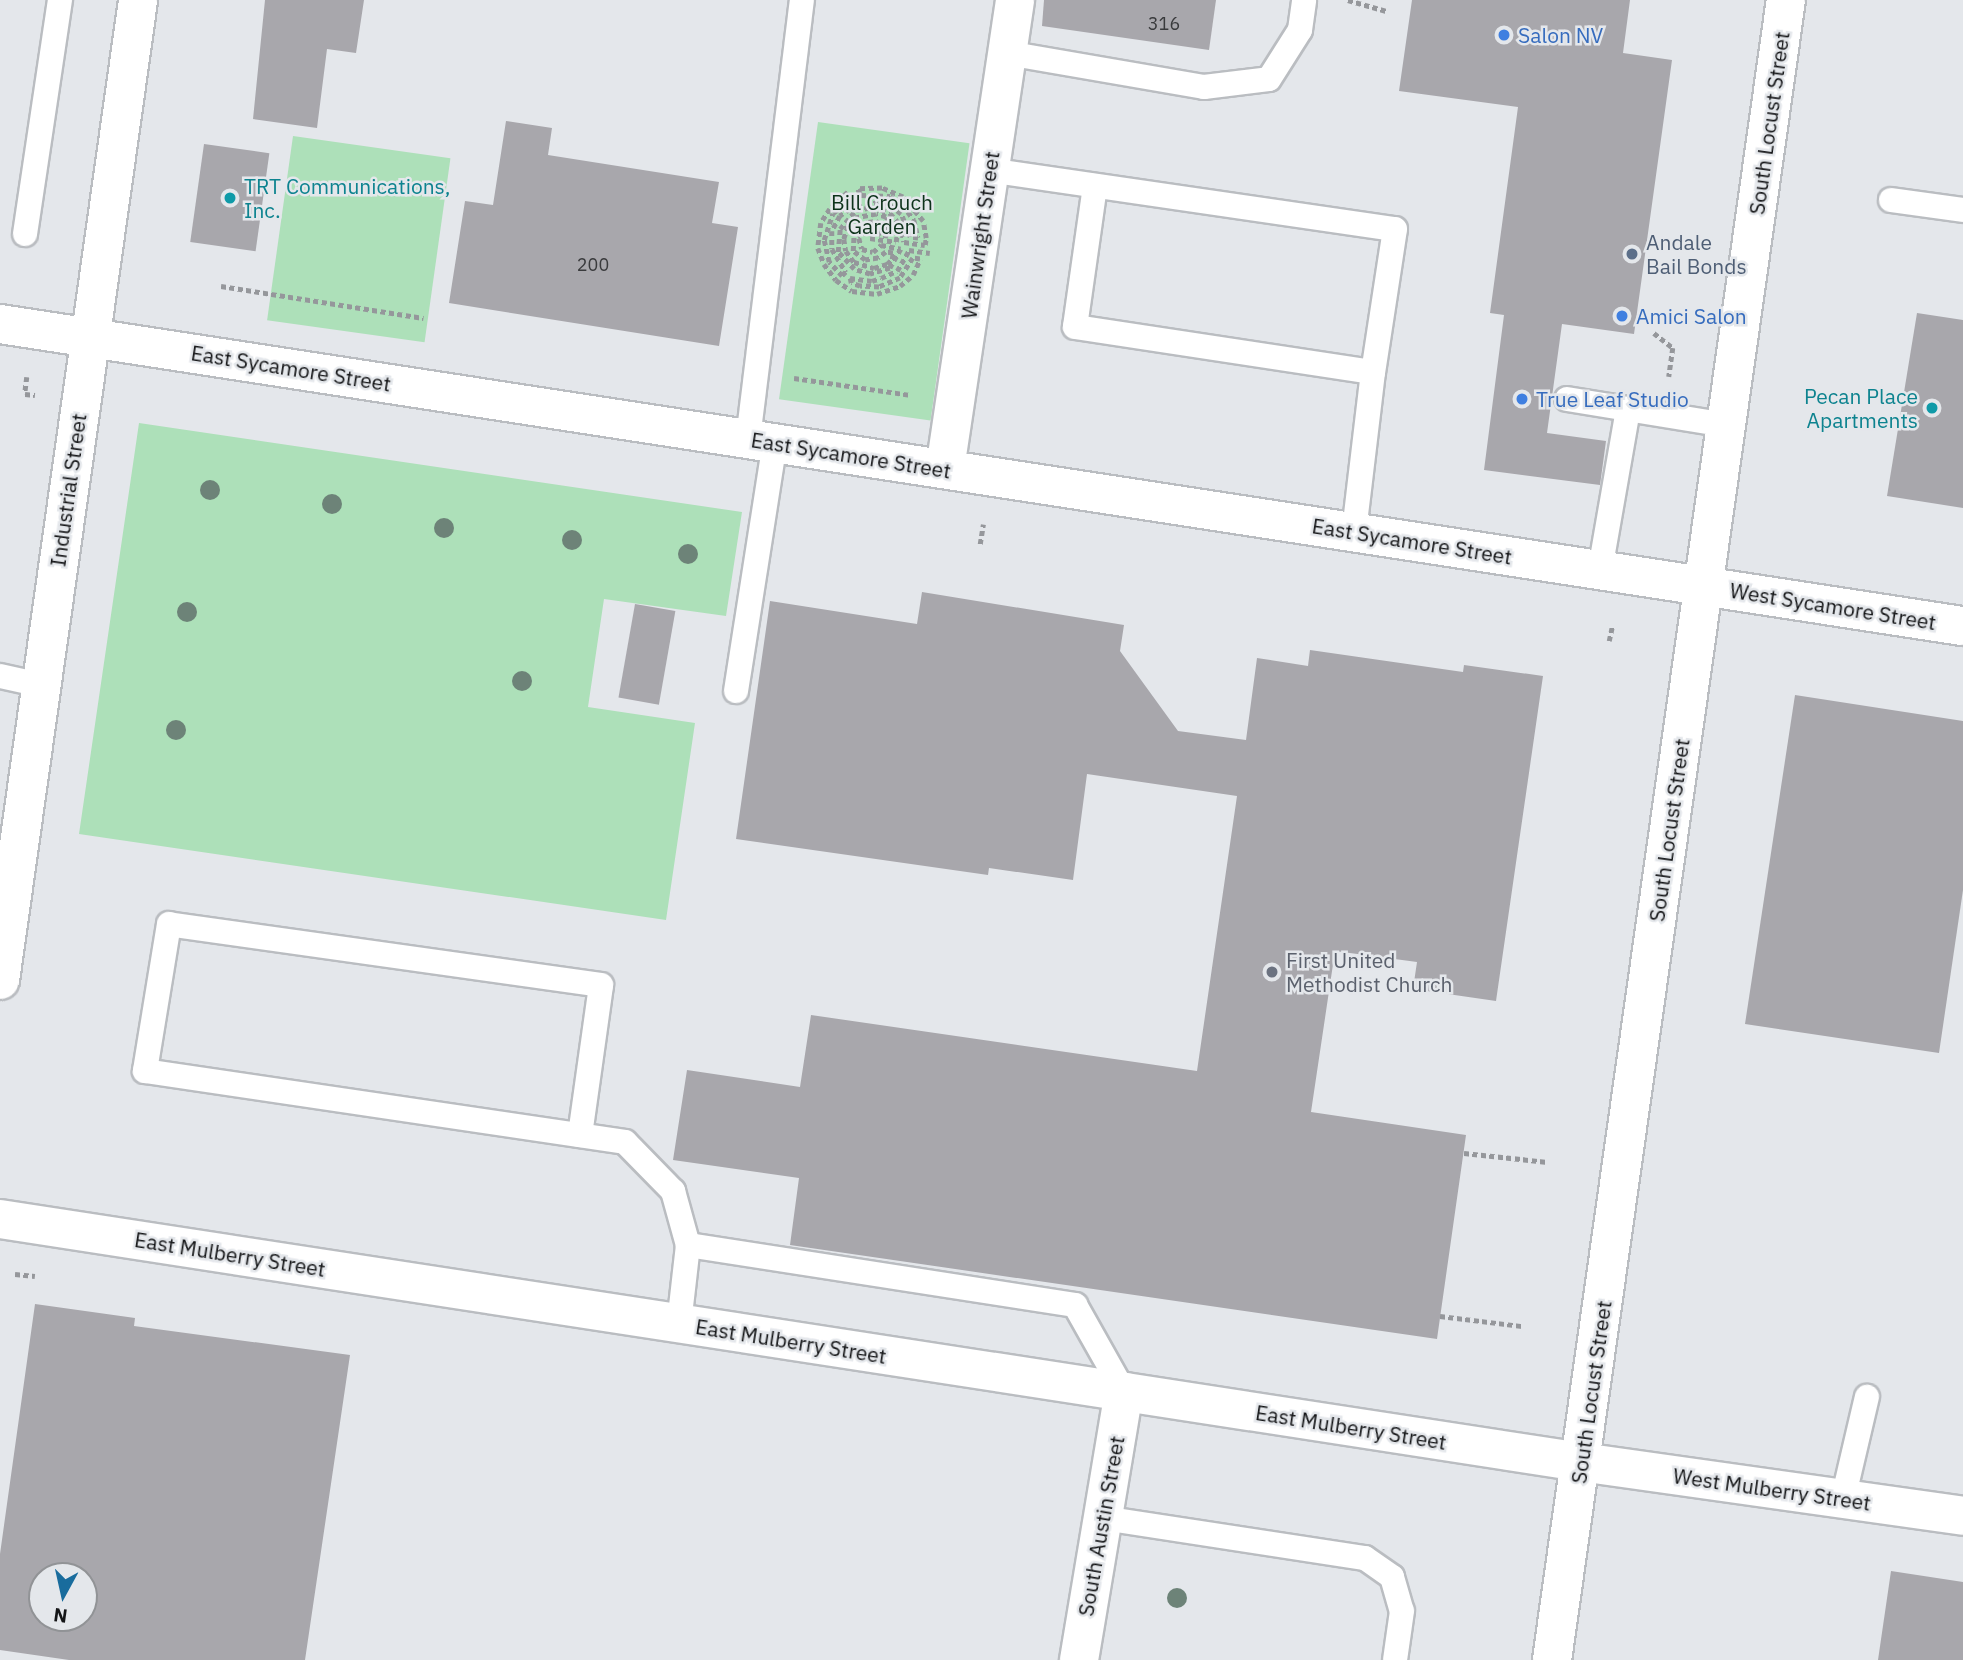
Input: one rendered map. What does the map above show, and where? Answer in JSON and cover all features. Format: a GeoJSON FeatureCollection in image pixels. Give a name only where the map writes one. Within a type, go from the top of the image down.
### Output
{"type":"FeatureCollection","features":[{"type":"Feature","properties":{"kind":"street","name":"Industrial Street"},"geometry":{"type":"LineString","coordinates":[[0,980],[138,0]]}},
{"type":"Feature","properties":{"kind":"street","name":"Wainwright Street"},"geometry":{"type":"LineString","coordinates":[[945,469],[1015,0]]}},
{"type":"Feature","properties":{"kind":"street","name":"South Locust Street"},"geometry":{"type":"LineString","coordinates":[[1552,1660],[1786,0]]}},
{"type":"Feature","properties":{"kind":"street","name":"East Sycamore Street"},"geometry":{"type":"LineString","coordinates":[[0,324],[1703,586]]}},
{"type":"Feature","properties":{"kind":"street","name":"West Sycamore Street"},"geometry":{"type":"LineString","coordinates":[[1703,586],[1963,626]]}},
{"type":"Feature","properties":{"kind":"street","name":"East Mulberry Street"},"geometry":{"type":"LineString","coordinates":[[0,1219],[1581,1462]]}},
{"type":"Feature","properties":{"kind":"street","name":"South Austin Street"},"geometry":{"type":"LineString","coordinates":[[1079,1660],[1124,1392]]}},
{"type":"Feature","properties":{"kind":"street","name":"West Mulberry Street"},"geometry":{"type":"LineString","coordinates":[[1581,1462],[1963,1516]]}},
{"type":"Feature","properties":{"kind":"lane"},"geometry":{"type":"LineString","coordinates":[[25,234],[60,0]]}},
{"type":"Feature","properties":{"kind":"lane"},"geometry":{"type":"LineString","coordinates":[[736,691],[762,441],[802,0]]}},
{"type":"Feature","properties":{"kind":"lane"},"geometry":{"type":"LineString","coordinates":[[1007,52],[1205,86],[1269,79],[1300,30],[1304,0]]}},
{"type":"Feature","properties":{"kind":"lane"},"geometry":{"type":"LineString","coordinates":[[989,170],[1395,229],[1373,372],[1354,532]]}},
{"type":"Feature","properties":{"kind":"lane"},"geometry":{"type":"LineString","coordinates":[[1095,186],[1075,327],[1373,372]]}},
{"type":"Feature","properties":{"kind":"lane"},"geometry":{"type":"LineString","coordinates":[[1891,200],[1963,210]]}},
{"type":"Feature","properties":{"kind":"lane"},"geometry":{"type":"LineString","coordinates":[[1567,399],[1726,425]]}},
{"type":"Feature","properties":{"kind":"lane"},"geometry":{"type":"LineString","coordinates":[[1600,570],[1628,410]]}},
{"type":"Feature","properties":{"kind":"lane"},"geometry":{"type":"LineString","coordinates":[[0,676],[41,685]]}},
{"type":"Feature","properties":{"kind":"lane"},"geometry":{"type":"LineString","coordinates":[[580,1135],[601,985],[169,924],[145,1071],[625,1142],[673,1191],[688,1245],[679,1324]]}},
{"type":"Feature","properties":{"kind":"lane"},"geometry":{"type":"LineString","coordinates":[[688,1245],[1075,1305],[1124,1392]]}},
{"type":"Feature","properties":{"kind":"lane"},"geometry":{"type":"LineString","coordinates":[[1843,1499],[1867,1397]]}},
{"type":"Feature","properties":{"kind":"lane"},"geometry":{"type":"LineString","coordinates":[[1103,1518],[1365,1558],[1392,1577],[1402,1611],[1395,1660]]}},
{"type":"Feature","properties":{"kind":"path"},"geometry":{"type":"LineString","coordinates":[[1348,0],[1386,11]]}},
{"type":"Feature","properties":{"kind":"path"},"geometry":{"type":"LineString","coordinates":[[870,238],[896,242],[897,234],[886,217],[876,214],[855,218],[848,226],[844,239],[846,251],[854,262],[874,268],[887,264],[892,258],[893,253],[886,252],[878,258],[865,260],[853,251],[857,227],[868,222],[876,221],[884,226],[888,236],[881,236],[873,229],[866,231],[859,238],[862,249],[873,252],[881,245],[901,249],[890,268],[870,274],[854,269],[838,252],[840,229],[856,210],[873,207],[890,213],[900,224],[904,242],[925,245],[926,238],[923,221],[903,197],[882,188],[858,189],[861,195],[881,194],[903,205],[914,220],[918,238],[910,237],[901,214],[887,203],[857,204],[840,216],[832,231],[832,249],[846,272],[842,276],[830,262],[824,240],[833,214],[851,199],[848,192],[830,209],[821,223],[818,248],[824,264],[836,280],[852,290],[877,294],[900,286],[913,275],[920,259],[913,258],[900,278],[880,287],[860,286],[851,283],[850,278],[872,281],[889,276],[902,265],[909,250],[936,254]]}},
{"type":"Feature","properties":{"kind":"path"},"geometry":{"type":"LineString","coordinates":[[220,286],[423,318]]}},
{"type":"Feature","properties":{"kind":"path"},"geometry":{"type":"LineString","coordinates":[[25,394],[28,369]]}},
{"type":"Feature","properties":{"kind":"path"},"geometry":{"type":"LineString","coordinates":[[786,376],[913,396]]}},
{"type":"Feature","properties":{"kind":"path"},"geometry":{"type":"LineString","coordinates":[[980,544],[983,521]]}},
{"type":"Feature","properties":{"kind":"path"},"geometry":{"type":"LineString","coordinates":[[1609,641],[1612,627]]}},
{"type":"Feature","properties":{"kind":"path"},"geometry":{"type":"LineString","coordinates":[[1464,1153],[1548,1162]]}},
{"type":"Feature","properties":{"kind":"path"},"geometry":{"type":"LineString","coordinates":[[15,1274],[36,1276]]}},
{"type":"Feature","properties":{"kind":"path"},"geometry":{"type":"LineString","coordinates":[[1440,1316],[1522,1326]]}},
{"type":"Feature","properties":{"kind":"green space","name":"Bill Crouch Garden"},"geometry":{"type":"Polygon","coordinates":[[[818,122],[970,143],[931,421],[779,399],[818,122]]]}},
{"type":"Feature","properties":{"kind":"green space"},"geometry":{"type":"Polygon","coordinates":[[[293,136],[450,158],[425,342],[267,320],[293,136]]]}},
{"type":"Feature","properties":{"kind":"green space"},"geometry":{"type":"Polygon","coordinates":[[[139,423],[742,512],[726,616],[604,599],[588,707],[695,723],[666,920],[79,834],[139,423]]]}},
{"type":"Feature","properties":{"kind":"building"},"geometry":{"type":"Polygon","coordinates":[[[265,0],[364,0],[356,53],[327,49],[317,128],[253,119],[265,0]]]}},
{"type":"Feature","properties":{"kind":"building"},"geometry":{"type":"Polygon","coordinates":[[[1044,0],[1216,0],[1209,50],[1042,26],[1044,0]]]}},
{"type":"Feature","properties":{"kind":"building"},"geometry":{"type":"Polygon","coordinates":[[[1412,0],[1630,0],[1623,53],[1672,60],[1634,334],[1562,324],[1547,433],[1606,441],[1600,485],[1484,470],[1504,315],[1490,313],[1518,107],[1399,91],[1412,0]]]}},
{"type":"Feature","properties":{"kind":"building"},"geometry":{"type":"Polygon","coordinates":[[[506,121],[552,128],[548,155],[719,182],[712,223],[738,227],[719,346],[449,303],[465,201],[493,205],[506,121]]]}},
{"type":"Feature","properties":{"kind":"building","name":"TRT Communications, Inc."},"geometry":{"type":"Polygon","coordinates":[[[204,144],[269,153],[256,251],[190,242],[204,144]]]}},
{"type":"Feature","properties":{"kind":"building","name":"Pecan Place Apartments"},"geometry":{"type":"Polygon","coordinates":[[[1917,313],[1963,320],[1963,508],[1887,496],[1917,313]]]}},
{"type":"Feature","properties":{"kind":"building","name":"First United Methodist Church"},"geometry":{"type":"Polygon","coordinates":[[[922,592],[1124,625],[1120,651],[1178,731],[1246,740],[1257,658],[1308,666],[1310,650],[1463,672],[1464,665],[1543,676],[1496,1001],[1413,989],[1417,962],[1335,951],[1311,1112],[1466,1135],[1437,1339],[790,1245],[799,1178],[673,1160],[687,1070],[800,1087],[811,1015],[1197,1071],[1237,796],[1087,774],[1073,880],[989,868],[988,875],[736,839],[770,601],[917,624],[922,592]]]}},
{"type":"Feature","properties":{"kind":"building"},"geometry":{"type":"Polygon","coordinates":[[[635,604],[675,611],[659,705],[619,698],[635,604]]]}},
{"type":"Feature","properties":{"kind":"building"},"geometry":{"type":"Polygon","coordinates":[[[1795,695],[1963,721],[1963,890],[1939,1053],[1745,1024],[1795,695]]]}},
{"type":"Feature","properties":{"kind":"building"},"geometry":{"type":"Polygon","coordinates":[[[35,1304],[135,1318],[134,1326],[350,1355],[305,1660],[69,1660],[0,1650],[0,1554],[35,1304]]]}},
{"type":"Feature","properties":{"kind":"building"},"geometry":{"type":"Polygon","coordinates":[[[1891,1571],[1963,1582],[1963,1660],[1878,1660],[1891,1571]]]}},
{"type":"Feature","properties":{"kind":"place","name":"Salon NV"},"geometry":{"type":"Point","coordinates":[1504,35]}},
{"type":"Feature","properties":{"kind":"place","name":"TRT Communications, Inc."},"geometry":{"type":"Point","coordinates":[230,198]}},
{"type":"Feature","properties":{"kind":"place","name":"Andale Bail Bonds"},"geometry":{"type":"Point","coordinates":[1632,254]}},
{"type":"Feature","properties":{"kind":"place","name":"Amici Salon"},"geometry":{"type":"Point","coordinates":[1622,316]}},
{"type":"Feature","properties":{"kind":"place","name":"True Leaf Studio"},"geometry":{"type":"Point","coordinates":[1522,399]}},
{"type":"Feature","properties":{"kind":"place","name":"Pecan Place Apartments"},"geometry":{"type":"Point","coordinates":[1932,408]}},
{"type":"Feature","properties":{"kind":"place","name":"First United Methodist Church"},"geometry":{"type":"Point","coordinates":[1272,972]}}]}
